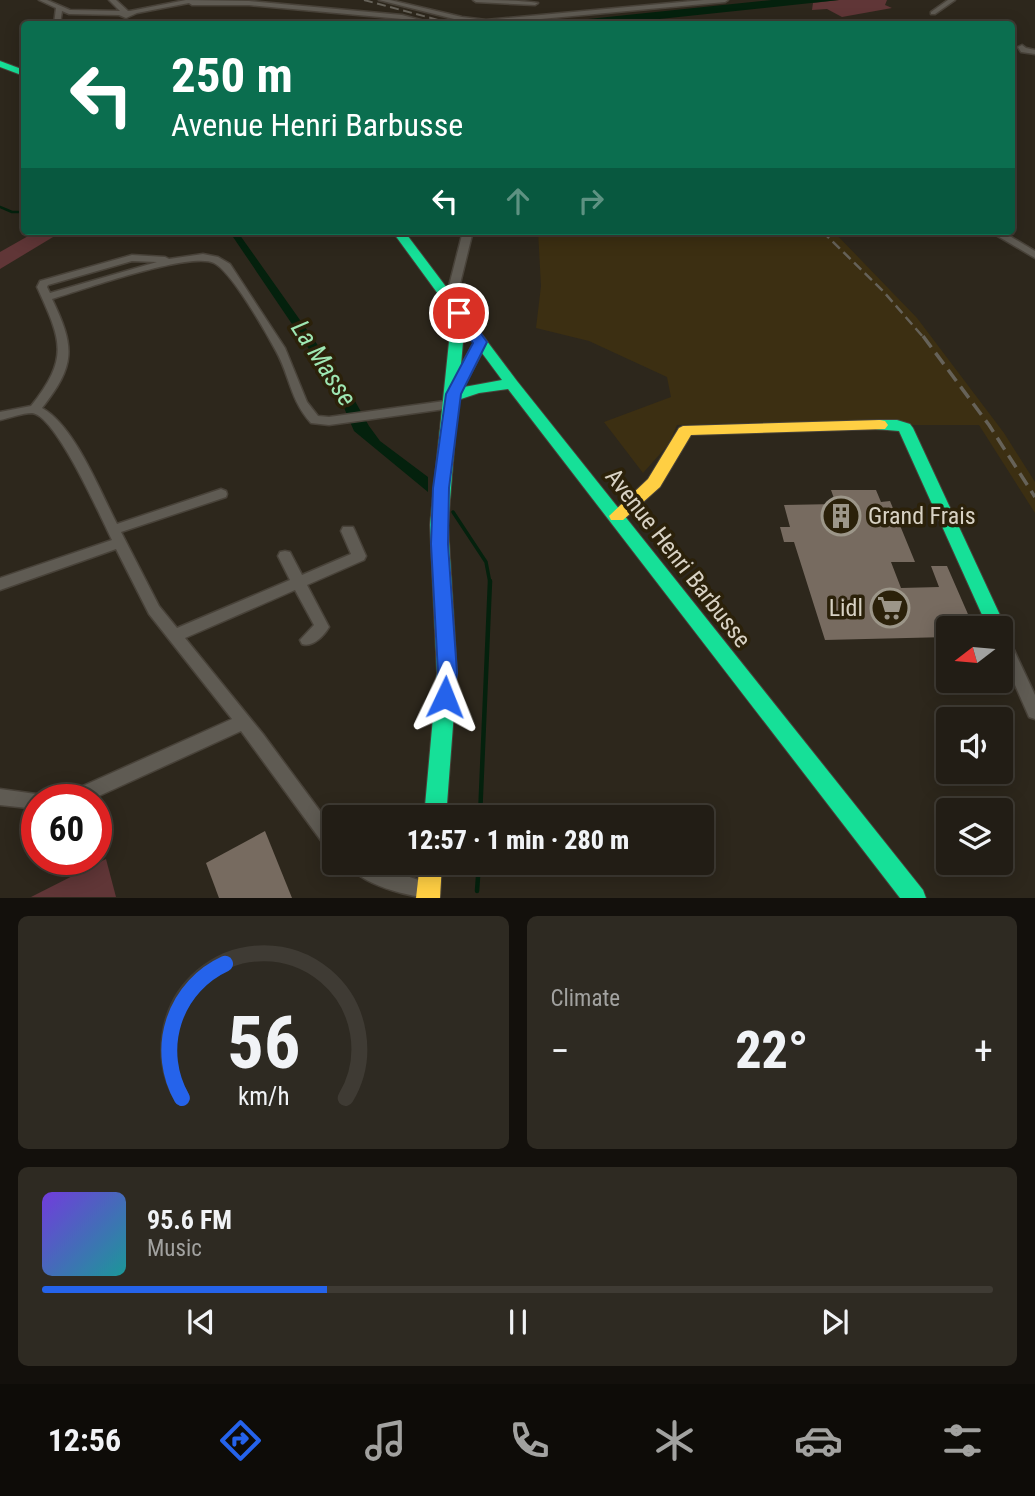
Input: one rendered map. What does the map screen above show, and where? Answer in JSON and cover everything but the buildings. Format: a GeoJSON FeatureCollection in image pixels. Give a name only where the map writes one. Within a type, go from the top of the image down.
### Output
{"type":"FeatureCollection","features":[{"type":"Feature","properties":{"kind":"main road"},"geometry":{"type":"LineString","coordinates":[[0,64],[21,72]]}},
{"type":"Feature","properties":{"kind":"main road","name":"Avenue Henri Barbusse"},"geometry":{"type":"LineString","coordinates":[[392,235],[398,242],[407,246]]}},
{"type":"Feature","properties":{"kind":"main road","name":"Avenue Henri Barbusse"},"geometry":{"type":"LineString","coordinates":[[400,235],[512,384],[915,898]]}},
{"type":"Feature","properties":{"kind":"main road"},"geometry":{"type":"LineString","coordinates":[[436,805],[447,673],[439,525],[459,313]]}},
{"type":"Feature","properties":{"kind":"main road"},"geometry":{"type":"LineString","coordinates":[[457,349],[478,340]]}},
{"type":"Feature","properties":{"kind":"main road"},"geometry":{"type":"LineString","coordinates":[[453,398],[478,340]]}},
{"type":"Feature","properties":{"kind":"main road"},"geometry":{"type":"LineString","coordinates":[[453,398],[477,388],[512,384]]}},
{"type":"Feature","properties":{"kind":"main road"},"geometry":{"type":"LineString","coordinates":[[617,516],[654,483],[684,432],[688,430],[897,425],[905,428],[991,616]]}},
{"type":"Feature","properties":{"kind":"main road"},"geometry":{"type":"LineString","coordinates":[[428,894],[430,875]]}},
{"type":"Feature","properties":{"kind":"street"},"geometry":{"type":"LineString","coordinates":[[43,0],[58,16],[69,12],[133,13],[194,1],[249,3],[402,17],[419,21]]}},
{"type":"Feature","properties":{"kind":"street"},"geometry":{"type":"LineString","coordinates":[[112,0],[127,21]]}},
{"type":"Feature","properties":{"kind":"street"},"geometry":{"type":"LineString","coordinates":[[382,0],[482,21]]}},
{"type":"Feature","properties":{"kind":"street"},"geometry":{"type":"LineString","coordinates":[[476,0],[535,1],[535,18]]}},
{"type":"Feature","properties":{"kind":"street"},"geometry":{"type":"LineString","coordinates":[[504,21],[724,0]]}},
{"type":"Feature","properties":{"kind":"street"},"geometry":{"type":"LineString","coordinates":[[933,13],[953,0]]}},
{"type":"Feature","properties":{"kind":"street"},"geometry":{"type":"LineString","coordinates":[[130,21],[133,13]]}},
{"type":"Feature","properties":{"kind":"street"},"geometry":{"type":"LineString","coordinates":[[1022,47],[1035,52]]}},
{"type":"Feature","properties":{"kind":"street"},"geometry":{"type":"LineString","coordinates":[[444,293],[454,288],[467,235]]}},
{"type":"Feature","properties":{"kind":"street"},"geometry":{"type":"LineString","coordinates":[[1001,235],[1035,255]]}},
{"type":"Feature","properties":{"kind":"street"},"geometry":{"type":"LineString","coordinates":[[0,416],[35,409],[52,389],[65,358],[65,344],[47,297],[149,264],[204,257],[214,258],[226,266],[281,348],[300,403],[316,420],[329,421],[378,414],[453,398]]}},
{"type":"Feature","properties":{"kind":"street"},"geometry":{"type":"LineString","coordinates":[[35,409],[48,416],[72,448],[154,610],[243,722],[322,828]]}},
{"type":"Feature","properties":{"kind":"street"},"geometry":{"type":"LineString","coordinates":[[0,584],[220,494]]}},
{"type":"Feature","properties":{"kind":"street"},"geometry":{"type":"LineString","coordinates":[[174,636],[359,556],[348,531]]}},
{"type":"Feature","properties":{"kind":"street"},"geometry":{"type":"LineString","coordinates":[[285,556],[321,627],[307,640]]}},
{"type":"Feature","properties":{"kind":"street"},"geometry":{"type":"LineString","coordinates":[[1013,663],[1035,712]]}},
{"type":"Feature","properties":{"kind":"street"},"geometry":{"type":"LineString","coordinates":[[106,784],[243,722]]}},
{"type":"Feature","properties":{"kind":"street"},"geometry":{"type":"LineString","coordinates":[[0,797],[21,799]]}},
{"type":"Feature","properties":{"kind":"street"},"geometry":{"type":"LineString","coordinates":[[378,875],[428,894]]}},
{"type":"Feature","properties":{"kind":"shaded area"},"geometry":{"type":"Polygon","coordinates":[[[887,0],[885,5],[892,8],[842,17],[827,9],[812,10],[813,3],[887,0]]]}},
{"type":"Feature","properties":{"kind":"shaded area"},"geometry":{"type":"Polygon","coordinates":[[[30,235],[56,235],[0,269],[0,252],[30,235]]]}},
{"type":"Feature","properties":{"kind":"shaded area"},"geometry":{"type":"Polygon","coordinates":[[[538,235],[837,235],[917,318],[1004,433],[1035,482],[1035,513],[979,425],[913,425],[895,419],[677,425],[668,445],[643,473],[604,422],[671,397],[667,377],[589,341],[536,328],[541,286],[538,235]]]}},
{"type":"Feature","properties":{"kind":"shaded area"},"geometry":{"type":"Polygon","coordinates":[[[74,875],[110,875],[116,897],[31,897],[74,875]]]}},
{"type":"Feature","properties":{"kind":"water"},"geometry":{"type":"Polygon","coordinates":[[[772,0],[839,0],[640,21],[569,21],[772,0]]]}},
{"type":"Feature","properties":{"kind":"water"},"geometry":{"type":"Polygon","coordinates":[[[232,235],[240,235],[346,385],[380,441],[428,477],[428,492],[354,431],[336,389],[232,235]]]}},
{"type":"Feature","properties":{"kind":"waterway"},"geometry":{"type":"LineString","coordinates":[[0,207],[21,212]]}},
{"type":"Feature","properties":{"kind":"waterway","name":"La Masse"},"geometry":{"type":"LineString","coordinates":[[453,512],[486,562],[490,583]]}},
{"type":"Feature","properties":{"kind":"waterway","name":"La Masse"},"geometry":{"type":"LineString","coordinates":[[481,805],[490,583]]}},
{"type":"Feature","properties":{"kind":"waterway","name":"La Masse"},"geometry":{"type":"LineString","coordinates":[[477,891],[478,875]]}},
{"type":"Feature","properties":{"kind":"railway"},"geometry":{"type":"LineString","coordinates":[[364,0],[442,21]]}},
{"type":"Feature","properties":{"kind":"railway"},"geometry":{"type":"LineString","coordinates":[[826,235],[883,291],[924,338]]}},
{"type":"Feature","properties":{"kind":"railway"},"geometry":{"type":"LineString","coordinates":[[923,336],[989,425],[1035,497]]}},
{"type":"Feature","properties":{"kind":"traffic: fast"},"geometry":{"type":"LineString","coordinates":[[0,64],[21,72]]}},
{"type":"Feature","properties":{"kind":"traffic: fast"},"geometry":{"type":"LineString","coordinates":[[401,235],[512,384],[915,898]]}},
{"type":"Feature","properties":{"kind":"traffic: fast"},"geometry":{"type":"LineString","coordinates":[[436,805],[447,673],[439,525],[459,313]]}},
{"type":"Feature","properties":{"kind":"traffic: fast"},"geometry":{"type":"LineString","coordinates":[[457,387],[480,343]]}},
{"type":"Feature","properties":{"kind":"traffic: fast"},"geometry":{"type":"LineString","coordinates":[[453,397],[477,388],[512,384]]}},
{"type":"Feature","properties":{"kind":"traffic: fast"},"geometry":{"type":"LineString","coordinates":[[880,425],[905,428],[991,616]]}},
{"type":"Feature","properties":{"kind":"traffic: slow"},"geometry":{"type":"LineString","coordinates":[[617,516],[654,483],[684,432],[688,430],[880,425]]}},
{"type":"Feature","properties":{"kind":"traffic: slow"},"geometry":{"type":"LineString","coordinates":[[428,898],[430,875]]}},
{"type":"Feature","properties":{"kind":"place","name":"Grand Frais"},"geometry":{"type":"Point","coordinates":[841,516]}},
{"type":"Feature","properties":{"kind":"place","name":"Lidl"},"geometry":{"type":"Point","coordinates":[890,608]}},
{"type":"Feature","properties":{"kind":"route"},"geometry":{"type":"LineString","coordinates":[[445,697],[447,673],[439,544],[441,488],[453,394],[480,342],[459,313]]}}]}
